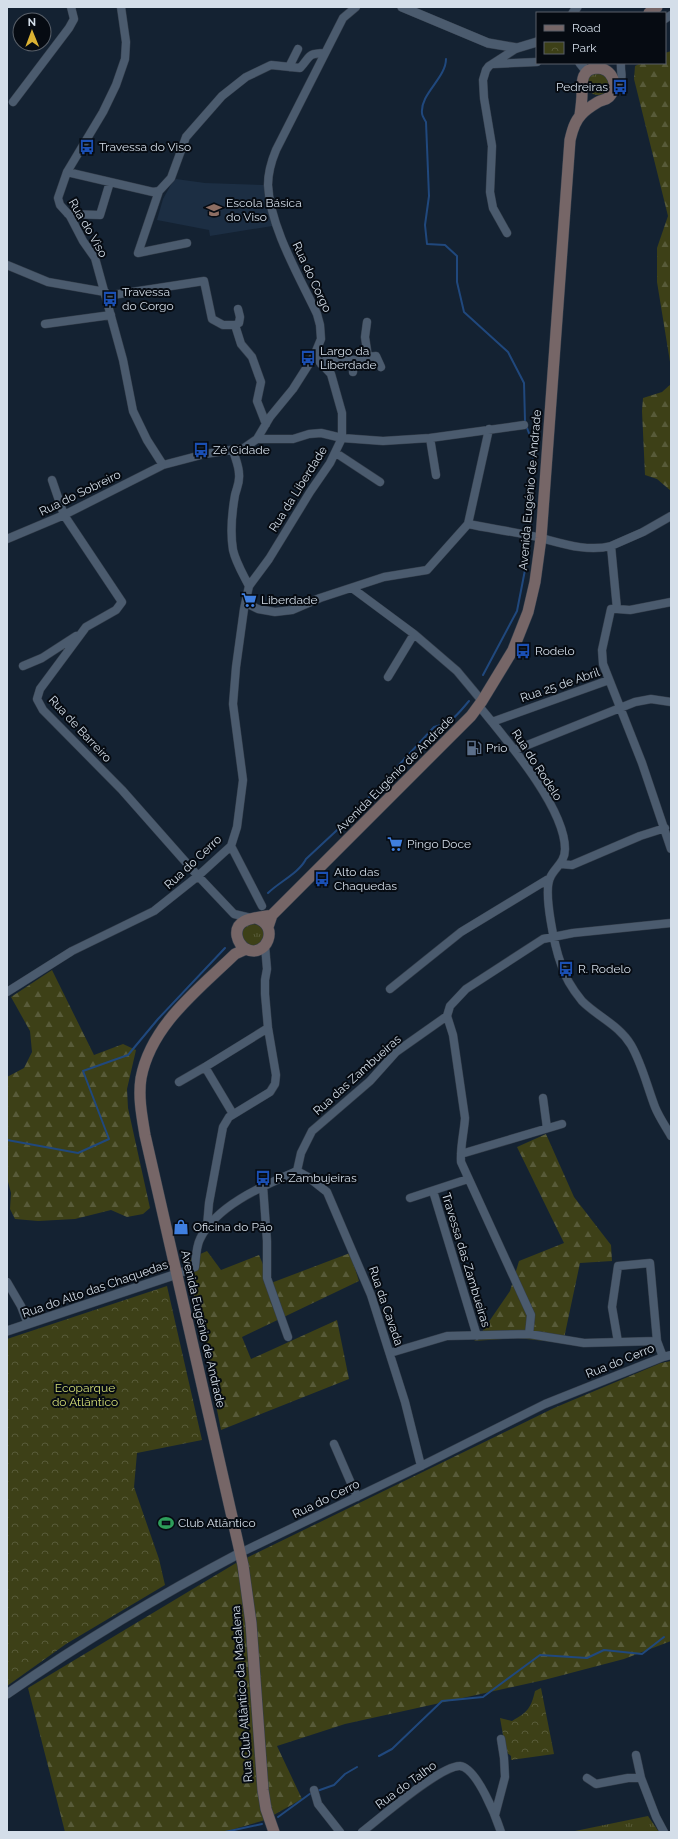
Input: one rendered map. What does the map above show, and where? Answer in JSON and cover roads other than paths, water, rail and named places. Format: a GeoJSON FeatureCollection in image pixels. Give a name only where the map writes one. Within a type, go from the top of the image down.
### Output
{"type":"FeatureCollection","features":[{"type":"Feature","properties":{"kind":"main road","name":"Avenida Eugénio de Andrade"},"geometry":{"type":"LineString","coordinates":[[240,1553],[145,1136],[140,1106],[141,1079],[148,1056],[159,1033],[173,1015],[248,943],[269,937],[268,927],[272,915],[481,703],[513,650],[528,612],[535,582],[541,538],[570,140],[572,129],[580,115],[582,92],[581,80],[592,66],[602,69],[611,68],[614,88],[609,97],[580,115]]}},
{"type":"Feature","properties":{"kind":"main road"},"geometry":{"type":"LineString","coordinates":[[582,92],[589,99],[599,102]]}},
{"type":"Feature","properties":{"kind":"main road"},"geometry":{"type":"LineString","coordinates":[[253,918],[272,915]]}},
{"type":"Feature","properties":{"kind":"main road","name":"Avenida Eugénio de Andrade"},"geometry":{"type":"LineString","coordinates":[[248,943],[242,922],[253,918]]}},
{"type":"Feature","properties":{"kind":"main road"},"geometry":{"type":"LineString","coordinates":[[253,918],[261,920],[268,927]]}},
{"type":"Feature","properties":{"kind":"main road","name":"Rua Club Atlântico da Madalena"},"geometry":{"type":"LineString","coordinates":[[240,1553],[251,1623],[263,1790],[266,1809],[274,1832]]}},
{"type":"Feature","properties":{"kind":"street"},"geometry":{"type":"LineString","coordinates":[[13,102],[69,28],[74,19],[71,7]]}},
{"type":"Feature","properties":{"kind":"street","name":"Rua do Viso"},"geometry":{"type":"LineString","coordinates":[[121,7],[126,42],[125,59],[116,85],[104,112],[67,172],[58,198],[60,205],[68,214],[83,241],[95,258],[123,360],[133,411],[147,440],[163,465]]}},
{"type":"Feature","properties":{"kind":"street","name":"Rua do Corgo"},"geometry":{"type":"LineString","coordinates":[[163,465],[205,454],[244,448],[257,439],[266,424],[294,389],[314,356],[321,339],[320,325],[317,314],[280,237],[268,186],[269,168],[276,150],[343,18],[356,7]]}},
{"type":"Feature","properties":{"kind":"street"},"geometry":{"type":"LineString","coordinates":[[402,7],[488,43],[517,48]]}},
{"type":"Feature","properties":{"kind":"street"},"geometry":{"type":"LineString","coordinates":[[507,233],[493,208],[490,192],[492,146],[484,98],[483,80],[489,66],[517,48],[536,42]]}},
{"type":"Feature","properties":{"kind":"street"},"geometry":{"type":"LineString","coordinates":[[289,67],[298,49]]}},
{"type":"Feature","properties":{"kind":"street"},"geometry":{"type":"LineString","coordinates":[[187,243],[138,253],[159,191],[171,178],[186,137],[222,96],[246,77],[271,65],[300,68],[306,58],[312,54],[325,53]]}},
{"type":"Feature","properties":{"kind":"street"},"geometry":{"type":"LineString","coordinates":[[494,64],[536,62]]}},
{"type":"Feature","properties":{"kind":"street"},"geometry":{"type":"LineString","coordinates":[[614,88],[621,83],[623,78],[621,64]]}},
{"type":"Feature","properties":{"kind":"street"},"geometry":{"type":"LineString","coordinates":[[67,172],[153,192],[159,191]]}},
{"type":"Feature","properties":{"kind":"street"},"geometry":{"type":"LineString","coordinates":[[68,214],[100,215],[110,182]]}},
{"type":"Feature","properties":{"kind":"street"},"geometry":{"type":"LineString","coordinates":[[7,265],[48,282],[105,294],[204,281],[212,319],[223,325],[235,325],[239,323],[240,317],[238,309]]}},
{"type":"Feature","properties":{"kind":"street"},"geometry":{"type":"LineString","coordinates":[[45,324],[111,315]]}},
{"type":"Feature","properties":{"kind":"street"},"geometry":{"type":"LineString","coordinates":[[367,322],[365,337],[368,357]]}},
{"type":"Feature","properties":{"kind":"street"},"geometry":{"type":"LineString","coordinates":[[235,325],[241,344],[252,357],[262,382],[257,401],[266,424]]}},
{"type":"Feature","properties":{"kind":"street"},"geometry":{"type":"LineString","coordinates":[[314,356],[321,364],[327,359],[354,360],[376,356],[381,367]]}},
{"type":"Feature","properties":{"kind":"street"},"geometry":{"type":"LineString","coordinates":[[353,372],[354,360]]}},
{"type":"Feature","properties":{"kind":"street","name":"Rua da Liberdade"},"geometry":{"type":"LineString","coordinates":[[250,586],[269,559],[336,453],[342,438],[342,413],[331,374],[321,364]]}},
{"type":"Feature","properties":{"kind":"street"},"geometry":{"type":"LineString","coordinates":[[257,439],[293,439],[309,434],[321,433],[342,438],[383,441],[430,438],[524,425]]}},
{"type":"Feature","properties":{"kind":"street"},"geometry":{"type":"LineString","coordinates":[[246,603],[258,609],[275,612],[292,610],[320,598],[384,578],[427,570],[468,524],[489,429]]}},
{"type":"Feature","properties":{"kind":"street"},"geometry":{"type":"LineString","coordinates":[[430,438],[436,475]]}},
{"type":"Feature","properties":{"kind":"street"},"geometry":{"type":"LineString","coordinates":[[233,450],[240,472],[232,514],[233,550],[240,569],[250,586]]}},
{"type":"Feature","properties":{"kind":"street"},"geometry":{"type":"LineString","coordinates":[[336,453],[380,482]]}},
{"type":"Feature","properties":{"kind":"street","name":"Rua do Sobreiro"},"geometry":{"type":"LineString","coordinates":[[7,539],[64,515],[163,465]]}},
{"type":"Feature","properties":{"kind":"street"},"geometry":{"type":"LineString","coordinates":[[52,480],[64,515]]}},
{"type":"Feature","properties":{"kind":"street","name":"Rua de Barreiro"},"geometry":{"type":"LineString","coordinates":[[64,515],[122,602],[116,610],[86,627],[40,689],[37,699],[43,710],[122,790],[198,876],[234,914]]}},
{"type":"Feature","properties":{"kind":"street"},"geometry":{"type":"LineString","coordinates":[[468,524],[541,538],[574,547],[604,548],[643,532],[671,516]]}},
{"type":"Feature","properties":{"kind":"street"},"geometry":{"type":"LineString","coordinates":[[611,546],[617,609]]}},
{"type":"Feature","properties":{"kind":"street","name":"Rua do Cerro"},"geometry":{"type":"LineString","coordinates":[[7,992],[72,952],[154,911],[169,901],[231,846],[237,827],[242,780],[233,704],[236,667],[250,586]]}},
{"type":"Feature","properties":{"kind":"street","name":"Rua do Rodelo"},"geometry":{"type":"LineString","coordinates":[[352,588],[414,634],[457,671],[481,703],[492,722],[515,750],[546,797],[564,839],[565,851],[561,864],[550,878]]}},
{"type":"Feature","properties":{"kind":"street"},"geometry":{"type":"LineString","coordinates":[[609,680],[603,664],[602,650],[610,609],[630,610],[671,602]]}},
{"type":"Feature","properties":{"kind":"street"},"geometry":{"type":"LineString","coordinates":[[388,677],[414,634]]}},
{"type":"Feature","properties":{"kind":"street"},"geometry":{"type":"LineString","coordinates":[[23,666],[42,658],[80,635]]}},
{"type":"Feature","properties":{"kind":"street","name":"Rua 25 de Abril"},"geometry":{"type":"LineString","coordinates":[[492,722],[609,680],[642,763],[671,849]]}},
{"type":"Feature","properties":{"kind":"street"},"geometry":{"type":"LineString","coordinates":[[515,750],[619,708],[651,699],[671,702]]}},
{"type":"Feature","properties":{"kind":"street"},"geometry":{"type":"LineString","coordinates":[[561,864],[572,865],[640,836],[665,828]]}},
{"type":"Feature","properties":{"kind":"street"},"geometry":{"type":"LineString","coordinates":[[231,846],[262,906]]}},
{"type":"Feature","properties":{"kind":"street"},"geometry":{"type":"LineString","coordinates":[[550,878],[549,912],[560,964],[570,986],[583,1001],[620,1029],[631,1045],[641,1066],[656,1109],[671,1136]]}},
{"type":"Feature","properties":{"kind":"street"},"geometry":{"type":"LineString","coordinates":[[390,989],[462,932],[550,878]]}},
{"type":"Feature","properties":{"kind":"street"},"geometry":{"type":"LineString","coordinates":[[234,914],[253,918]]}},
{"type":"Feature","properties":{"kind":"street"},"geometry":{"type":"LineString","coordinates":[[207,1226],[209,1203],[223,1127],[233,1114],[270,1092],[275,1084],[276,1075],[268,1028],[265,994],[266,960],[248,943],[234,914]]}},
{"type":"Feature","properties":{"kind":"street","name":"Rua das Zambueiras"},"geometry":{"type":"LineString","coordinates":[[297,1171],[302,1153],[312,1131],[370,1081],[396,1052],[447,1016],[450,1006],[466,989],[543,939],[580,932],[671,924]]}},
{"type":"Feature","properties":{"kind":"street"},"geometry":{"type":"LineString","coordinates":[[447,1016],[453,1035],[465,1118],[461,1162],[531,1315],[529,1334]]}},
{"type":"Feature","properties":{"kind":"street"},"geometry":{"type":"LineString","coordinates":[[179,1082],[268,1028]]}},
{"type":"Feature","properties":{"kind":"street"},"geometry":{"type":"LineString","coordinates":[[205,1067],[233,1114]]}},
{"type":"Feature","properties":{"kind":"street"},"geometry":{"type":"LineString","coordinates":[[543,1098],[547,1128]]}},
{"type":"Feature","properties":{"kind":"street"},"geometry":{"type":"LineString","coordinates":[[461,1154],[562,1124]]}},
{"type":"Feature","properties":{"kind":"street"},"geometry":{"type":"LineString","coordinates":[[207,1226],[242,1197],[297,1171]]}},
{"type":"Feature","properties":{"kind":"street","name":"Rua da Cavada"},"geometry":{"type":"LineString","coordinates":[[297,1171],[308,1177],[327,1192],[372,1295],[422,1466]]}},
{"type":"Feature","properties":{"kind":"street","name":"Travessa das Zambueiras"},"geometry":{"type":"LineString","coordinates":[[410,1198],[468,1179]]}},
{"type":"Feature","properties":{"kind":"street"},"geometry":{"type":"LineString","coordinates":[[263,1186],[267,1241],[267,1278],[288,1337]]}},
{"type":"Feature","properties":{"kind":"street","name":"Travessa das Zambueiras"},"geometry":{"type":"LineString","coordinates":[[432,1191],[477,1336]]}},
{"type":"Feature","properties":{"kind":"street","name":"Rua do Alto das Chaquedas"},"geometry":{"type":"LineString","coordinates":[[7,1331],[195,1267],[199,1241],[207,1226]]}},
{"type":"Feature","properties":{"kind":"street"},"geometry":{"type":"LineString","coordinates":[[618,1342],[612,1306],[618,1266],[650,1263],[657,1341],[667,1356]]}},
{"type":"Feature","properties":{"kind":"street"},"geometry":{"type":"LineString","coordinates":[[7,1282],[21,1306],[28,1324]]}},
{"type":"Feature","properties":{"kind":"street"},"geometry":{"type":"LineString","coordinates":[[390,1353],[447,1336],[529,1334],[584,1342],[657,1341]]}},
{"type":"Feature","properties":{"kind":"street","name":"Rua do Cerro"},"geometry":{"type":"LineString","coordinates":[[7,1694],[112,1625],[192,1578],[240,1553],[422,1466],[544,1404],[667,1356]]}},
{"type":"Feature","properties":{"kind":"street"},"geometry":{"type":"LineString","coordinates":[[334,1444],[358,1497]]}},
{"type":"Feature","properties":{"kind":"street"},"geometry":{"type":"LineString","coordinates":[[500,1739],[504,1758],[505,1777],[495,1815],[501,1832]]}},
{"type":"Feature","properties":{"kind":"street"},"geometry":{"type":"LineString","coordinates":[[636,1755],[641,1778],[656,1817],[664,1832]]}},
{"type":"Feature","properties":{"kind":"street","name":"Rua do Talho"},"geometry":{"type":"LineString","coordinates":[[362,1832],[427,1781],[446,1770],[460,1766],[467,1769],[475,1778],[495,1815]]}},
{"type":"Feature","properties":{"kind":"street"},"geometry":{"type":"LineString","coordinates":[[587,1778],[596,1784],[628,1778],[641,1778]]}},
{"type":"Feature","properties":{"kind":"street"},"geometry":{"type":"LineString","coordinates":[[314,1790],[318,1804],[340,1832]]}},
{"type":"Feature","properties":{"kind":"waterway"},"geometry":{"type":"LineString","coordinates":[[446,59],[442,73],[422,106],[422,114],[426,122],[429,196],[425,225],[427,244],[445,245],[457,256],[457,282],[464,312],[508,352],[524,383],[525,421]]}},
{"type":"Feature","properties":{"kind":"waterway"},"geometry":{"type":"LineString","coordinates":[[527,428],[534,446],[529,519]]}},
{"type":"Feature","properties":{"kind":"waterway"},"geometry":{"type":"LineString","coordinates":[[483,675],[517,611],[525,570],[527,547]]}},
{"type":"Feature","properties":{"kind":"waterway"},"geometry":{"type":"LineString","coordinates":[[268,893],[299,869],[306,859],[350,818],[434,727],[450,721],[469,701]]}},
{"type":"Feature","properties":{"kind":"waterway"},"geometry":{"type":"LineString","coordinates":[[7,1140],[78,1153],[109,1139],[83,1071],[128,1055],[158,1019],[225,948]]}},
{"type":"Feature","properties":{"kind":"waterway"},"geometry":{"type":"LineString","coordinates":[[379,1756],[392,1749],[442,1701],[483,1697],[540,1655],[587,1658],[604,1650],[642,1654],[664,1637]]}},
{"type":"Feature","properties":{"kind":"waterway"},"geometry":{"type":"LineString","coordinates":[[317,1791],[334,1785],[345,1774],[357,1767]]}},
{"type":"Feature","properties":{"kind":"waterway"},"geometry":{"type":"LineString","coordinates":[[278,1817],[311,1793]]}},
{"type":"Feature","properties":{"kind":"waterway"},"geometry":{"type":"LineString","coordinates":[[225,1832],[262,1824]]}},
{"type":"Feature","properties":{"kind":"place","name":"Pedreiras"},"geometry":{"type":"Point","coordinates":[620,87]}},
{"type":"Feature","properties":{"kind":"place","name":"Travessa do Viso"},"geometry":{"type":"Point","coordinates":[87,147]}},
{"type":"Feature","properties":{"kind":"place","name":"Escola Básica do Viso"},"geometry":{"type":"Point","coordinates":[214,210]}},
{"type":"Feature","properties":{"kind":"place","name":"Travessa do Corgo"},"geometry":{"type":"Point","coordinates":[110,299]}},
{"type":"Feature","properties":{"kind":"place","name":"Largo da Liberdade"},"geometry":{"type":"Point","coordinates":[308,358]}},
{"type":"Feature","properties":{"kind":"place","name":"Zé Cidade"},"geometry":{"type":"Point","coordinates":[201,450]}},
{"type":"Feature","properties":{"kind":"place","name":"Liberdade"},"geometry":{"type":"Point","coordinates":[249,600]}},
{"type":"Feature","properties":{"kind":"place","name":"Rodelo"},"geometry":{"type":"Point","coordinates":[523,651]}},
{"type":"Feature","properties":{"kind":"place","name":"Prio"},"geometry":{"type":"Point","coordinates":[474,748]}},
{"type":"Feature","properties":{"kind":"place","name":"Pingo Doce"},"geometry":{"type":"Point","coordinates":[395,844]}},
{"type":"Feature","properties":{"kind":"place","name":"Alto das Chaquedas"},"geometry":{"type":"Point","coordinates":[322,879]}},
{"type":"Feature","properties":{"kind":"place","name":"R. Rodelo"},"geometry":{"type":"Point","coordinates":[566,969]}},
{"type":"Feature","properties":{"kind":"place","name":"R. Zambujeiras"},"geometry":{"type":"Point","coordinates":[263,1178]}},
{"type":"Feature","properties":{"kind":"place","name":"Oficina do Pão"},"geometry":{"type":"Point","coordinates":[181,1227]}},
{"type":"Feature","properties":{"kind":"place","name":"Club Atlântico"},"geometry":{"type":"Point","coordinates":[166,1523]}},
{"type":"Feature","properties":{"kind":"park label","name":"Ecoparque do Atlântico"},"geometry":{"type":"Point","coordinates":[85,1395]}}]}
